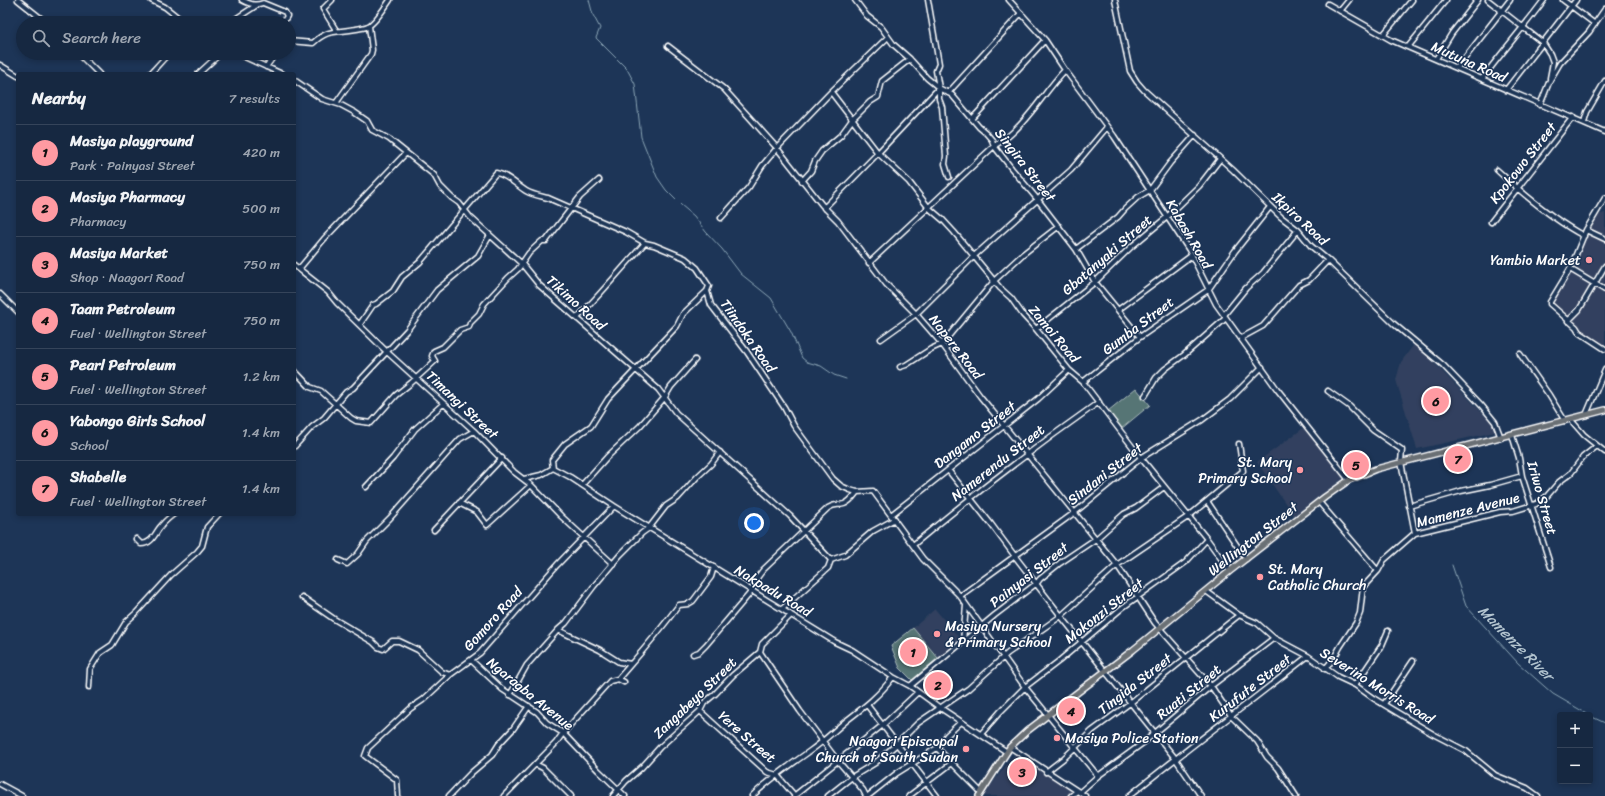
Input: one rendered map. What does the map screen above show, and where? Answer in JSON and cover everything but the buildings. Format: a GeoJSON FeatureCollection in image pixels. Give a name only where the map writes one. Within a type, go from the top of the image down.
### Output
{"type":"FeatureCollection","features":[{"type":"Feature","properties":{"kind":"main road","name":"Wellington Street"},"geometry":{"type":"LineString","coordinates":[[980,794],[1008,750],[1027,731],[1106,671],[1230,571],[1349,480],[1376,469],[1401,462],[1501,438],[1605,410]]}},
{"type":"Feature","properties":{"kind":"street"},"geometry":{"type":"LineString","coordinates":[[18,0],[38,16]]}},
{"type":"Feature","properties":{"kind":"street"},"geometry":{"type":"LineString","coordinates":[[151,0],[165,7],[176,16]]}},
{"type":"Feature","properties":{"kind":"street"},"geometry":{"type":"LineString","coordinates":[[242,0],[248,4],[258,5]]}},
{"type":"Feature","properties":{"kind":"street"},"geometry":{"type":"LineString","coordinates":[[332,0],[323,9],[336,30]]}},
{"type":"Feature","properties":{"kind":"street"},"geometry":{"type":"LineString","coordinates":[[296,42],[313,43],[322,35],[336,30],[345,31],[369,26],[382,12],[390,0]]}},
{"type":"Feature","properties":{"kind":"street","name":"Singira Street"},"geometry":{"type":"LineString","coordinates":[[855,0],[867,16],[881,27],[894,45],[938,88],[952,95],[992,140],[994,146],[1076,249],[1095,282],[1140,336]]}},
{"type":"Feature","properties":{"kind":"street"},"geometry":{"type":"LineString","coordinates":[[928,0],[939,64],[936,77],[939,99],[942,107],[946,156],[945,164],[949,178]]}},
{"type":"Feature","properties":{"kind":"street","name":"Kabash Road"},"geometry":{"type":"LineString","coordinates":[[1009,0],[1045,40],[1150,190],[1192,255],[1208,290],[1225,317],[1277,389],[1349,480]]}},
{"type":"Feature","properties":{"kind":"street","name":"Ikpiro Road"},"geometry":{"type":"LineString","coordinates":[[1115,0],[1130,71],[1144,90],[1195,135],[1270,207],[1298,230],[1311,246],[1328,260],[1394,324],[1443,365],[1482,406],[1494,422],[1501,438]]}},
{"type":"Feature","properties":{"kind":"street"},"geometry":{"type":"LineString","coordinates":[[1340,11],[1349,0]]}},
{"type":"Feature","properties":{"kind":"street"},"geometry":{"type":"LineString","coordinates":[[1383,35],[1412,0]]}},
{"type":"Feature","properties":{"kind":"street"},"geometry":{"type":"LineString","coordinates":[[1408,47],[1446,0]]}},
{"type":"Feature","properties":{"kind":"street"},"geometry":{"type":"LineString","coordinates":[[1436,59],[1452,33],[1478,0]]}},
{"type":"Feature","properties":{"kind":"street"},"geometry":{"type":"LineString","coordinates":[[1488,0],[1543,43],[1553,62],[1550,80]]}},
{"type":"Feature","properties":{"kind":"street"},"geometry":{"type":"LineString","coordinates":[[1457,68],[1510,0]]}},
{"type":"Feature","properties":{"kind":"street"},"geometry":{"type":"LineString","coordinates":[[1482,79],[1502,51],[1544,0]]}},
{"type":"Feature","properties":{"kind":"street"},"geometry":{"type":"LineString","coordinates":[[1562,0],[1595,24]]}},
{"type":"Feature","properties":{"kind":"street"},"geometry":{"type":"LineString","coordinates":[[1506,90],[1576,0]]}},
{"type":"Feature","properties":{"kind":"street"},"geometry":{"type":"LineString","coordinates":[[240,16],[263,3],[285,12],[287,16]]}},
{"type":"Feature","properties":{"kind":"street","name":"Mutuna Road"},"geometry":{"type":"LineString","coordinates":[[1328,4],[1383,35],[1408,47],[1605,132]]}},
{"type":"Feature","properties":{"kind":"street"},"geometry":{"type":"LineString","coordinates":[[1540,105],[1550,80],[1560,63],[1590,32],[1605,9]]}},
{"type":"Feature","properties":{"kind":"street"},"geometry":{"type":"LineString","coordinates":[[948,93],[1021,13]]}},
{"type":"Feature","properties":{"kind":"street"},"geometry":{"type":"LineString","coordinates":[[336,103],[371,54],[372,50],[369,26]]}},
{"type":"Feature","properties":{"kind":"street"},"geometry":{"type":"LineString","coordinates":[[721,218],[749,187],[762,166],[777,148],[830,92],[888,37]]}},
{"type":"Feature","properties":{"kind":"street"},"geometry":{"type":"LineString","coordinates":[[972,119],[1045,40]]}},
{"type":"Feature","properties":{"kind":"street","name":"Napere Road"},"geometry":{"type":"LineString","coordinates":[[668,46],[724,89],[777,148],[824,208],[838,222],[886,284],[916,314],[942,344],[953,361],[1027,455],[1097,538],[1159,628],[1169,636],[1211,686],[1232,717],[1257,740],[1268,757],[1278,768],[1296,796]]}},
{"type":"Feature","properties":{"kind":"street"},"geometry":{"type":"LineString","coordinates":[[802,181],[811,171],[815,161],[822,151],[841,135],[852,120],[870,102],[878,97],[882,81],[910,59]]}},
{"type":"Feature","properties":{"kind":"street"},"geometry":{"type":"LineString","coordinates":[[85,60],[97,72]]}},
{"type":"Feature","properties":{"kind":"street"},"geometry":{"type":"LineString","coordinates":[[152,72],[163,60]]}},
{"type":"Feature","properties":{"kind":"street"},"geometry":{"type":"LineString","coordinates":[[200,72],[213,60]]}},
{"type":"Feature","properties":{"kind":"street"},"geometry":{"type":"LineString","coordinates":[[251,60],[277,72]]}},
{"type":"Feature","properties":{"kind":"street"},"geometry":{"type":"LineString","coordinates":[[266,67],[271,60]]}},
{"type":"Feature","properties":{"kind":"street"},"geometry":{"type":"LineString","coordinates":[[0,65],[16,75]]}},
{"type":"Feature","properties":{"kind":"street"},"geometry":{"type":"LineString","coordinates":[[870,263],[994,146],[1012,134],[1037,105],[1051,85],[1065,70]]}},
{"type":"Feature","properties":{"kind":"street","name":"Tikimo Road"},"geometry":{"type":"LineString","coordinates":[[296,81],[322,99],[336,103],[354,112],[367,121],[372,130],[406,152],[434,175],[440,186],[522,264],[539,285],[599,339],[618,353],[665,397],[676,413],[805,531],[832,560]]}},
{"type":"Feature","properties":{"kind":"street"},"geometry":{"type":"LineString","coordinates":[[1584,122],[1587,112],[1605,81]]}},
{"type":"Feature","properties":{"kind":"street"},"geometry":{"type":"LineString","coordinates":[[824,208],[878,153],[938,88]]}},
{"type":"Feature","properties":{"kind":"street","name":"Zamoi Road"},"geometry":{"type":"LineString","coordinates":[[830,92],[878,153],[909,182],[929,208],[943,220],[1011,298],[1070,370],[1083,382],[1141,458],[1207,539],[1230,571]]}},
{"type":"Feature","properties":{"kind":"street","name":"Kpokowo Street"},"geometry":{"type":"LineString","coordinates":[[1491,222],[1573,118]]}},
{"type":"Feature","properties":{"kind":"street"},"geometry":{"type":"LineString","coordinates":[[881,339],[916,314],[974,256],[1071,170],[1107,127]]}},
{"type":"Feature","properties":{"kind":"street"},"geometry":{"type":"LineString","coordinates":[[1076,249],[1118,217],[1138,197],[1150,190],[1170,163],[1195,135]]}},
{"type":"Feature","properties":{"kind":"street"},"geometry":{"type":"LineString","coordinates":[[299,269],[324,239],[406,152]]}},
{"type":"Feature","properties":{"kind":"street","name":"Gbatanyaki Street"},"geometry":{"type":"LineString","coordinates":[[1036,329],[1095,282],[1131,247],[1167,217],[1199,186],[1220,159]]}},
{"type":"Feature","properties":{"kind":"street"},"geometry":{"type":"LineString","coordinates":[[1497,170],[1554,218],[1584,236]]}},
{"type":"Feature","properties":{"kind":"street","name":"Tiindoka Road"},"geometry":{"type":"LineString","coordinates":[[465,210],[496,173],[503,174],[527,192],[548,198],[626,232],[645,243],[654,245],[685,258],[696,268],[709,286],[707,291],[711,305],[747,352],[784,407],[794,426],[833,479],[841,486],[857,492],[873,491],[891,515]]}},
{"type":"Feature","properties":{"kind":"street"},"geometry":{"type":"LineString","coordinates":[[296,372],[310,387],[321,391],[351,418],[356,421],[371,422],[396,395],[435,360],[432,356],[434,351],[443,347],[460,330],[469,327],[470,323],[479,314],[484,304],[522,264],[529,253],[542,241],[546,241],[580,197],[599,180]]}},
{"type":"Feature","properties":{"kind":"street"},"geometry":{"type":"LineString","coordinates":[[1605,198],[1586,230],[1570,269],[1550,302],[1550,304],[1576,327],[1579,332],[1605,349]]}},
{"type":"Feature","properties":{"kind":"street"},"geometry":{"type":"LineString","coordinates":[[1208,290],[1235,251],[1270,207]]}},
{"type":"Feature","properties":{"kind":"street"},"geometry":{"type":"LineString","coordinates":[[360,324],[373,305],[393,291],[402,277],[420,262],[465,210]]}},
{"type":"Feature","properties":{"kind":"street"},"geometry":{"type":"LineString","coordinates":[[900,367],[942,344],[995,280],[1023,254],[1059,226]]}},
{"type":"Feature","properties":{"kind":"street"},"geometry":{"type":"LineString","coordinates":[[1145,396],[1156,378],[1165,369],[1184,355],[1225,317],[1246,288],[1263,273],[1298,230]]}},
{"type":"Feature","properties":{"kind":"street"},"geometry":{"type":"LineString","coordinates":[[1586,230],[1605,239]]}},
{"type":"Feature","properties":{"kind":"street"},"geometry":{"type":"LineString","coordinates":[[296,445],[312,427],[324,418],[346,392],[353,388],[387,352],[407,330],[437,290],[478,256],[490,235]]}},
{"type":"Feature","properties":{"kind":"street"},"geometry":{"type":"LineString","coordinates":[[577,318],[599,297],[645,243]]}},
{"type":"Feature","properties":{"kind":"street"},"geometry":{"type":"LineString","coordinates":[[1118,310],[1192,255]]}},
{"type":"Feature","properties":{"kind":"street"},"geometry":{"type":"LineString","coordinates":[[1241,338],[1263,326],[1299,285],[1309,280],[1328,260]]}},
{"type":"Feature","properties":{"kind":"street"},"geometry":{"type":"LineString","coordinates":[[1568,321],[1578,310],[1605,266]]}},
{"type":"Feature","properties":{"kind":"street","name":"Timangi Street"},"geometry":{"type":"LineString","coordinates":[[296,267],[328,292],[337,303],[387,352],[502,458],[510,468],[531,485],[613,564]]}},
{"type":"Feature","properties":{"kind":"street"},"geometry":{"type":"LineString","coordinates":[[1570,269],[1605,290]]}},
{"type":"Feature","properties":{"kind":"street","name":"Gumba Street"},"geometry":{"type":"LineString","coordinates":[[1083,382],[1140,336],[1208,290]]}},
{"type":"Feature","properties":{"kind":"street"},"geometry":{"type":"LineString","coordinates":[[524,479],[541,475],[553,468],[552,460],[565,444],[591,426],[608,399],[677,326],[683,314],[707,291]]}},
{"type":"Feature","properties":{"kind":"street"},"geometry":{"type":"LineString","coordinates":[[0,294],[16,310]]}},
{"type":"Feature","properties":{"kind":"street"},"geometry":{"type":"LineString","coordinates":[[1520,354],[1568,420],[1605,452]]}},
{"type":"Feature","properties":{"kind":"street"},"geometry":{"type":"LineString","coordinates":[[582,485],[607,457],[640,426],[695,360]]}},
{"type":"Feature","properties":{"kind":"street","name":"Sindani Street"},"geometry":{"type":"LineString","coordinates":[[960,596],[1074,512],[1141,458],[1202,420],[1230,399],[1262,367]]}},
{"type":"Feature","properties":{"kind":"street","name":"Dangamo Street"},"geometry":{"type":"LineString","coordinates":[[891,515],[1038,399],[1070,370]]}},
{"type":"Feature","properties":{"kind":"street"},"geometry":{"type":"LineString","coordinates":[[1586,415],[1605,370]]}},
{"type":"Feature","properties":{"kind":"street"},"geometry":{"type":"LineString","coordinates":[[1328,391],[1348,406],[1373,430],[1402,450],[1401,462],[1415,533]]}},
{"type":"Feature","properties":{"kind":"street","name":"Namerendu Street"},"geometry":{"type":"LineString","coordinates":[[913,545],[970,498],[1057,431],[1099,402]]}},
{"type":"Feature","properties":{"kind":"street"},"geometry":{"type":"LineString","coordinates":[[366,487],[393,458],[415,429],[443,404]]}},
{"type":"Feature","properties":{"kind":"street"},"geometry":{"type":"LineString","coordinates":[[338,560],[347,564],[358,554],[367,540],[390,518],[455,444],[460,439],[474,432]]}},
{"type":"Feature","properties":{"kind":"street","name":"Iriwo Street"},"geometry":{"type":"LineString","coordinates":[[1512,435],[1520,458],[1522,476],[1551,568]]}},
{"type":"Feature","properties":{"kind":"street"},"geometry":{"type":"LineString","coordinates":[[828,796],[852,776],[875,763],[918,723],[968,688],[1008,653],[1061,616],[1117,565],[1189,516],[1207,501],[1243,470],[1239,444]]}},
{"type":"Feature","properties":{"kind":"street","name":"Mamenze Avenue"},"geometry":{"type":"LineString","coordinates":[[1325,669],[1356,624],[1360,613],[1363,587],[1378,571],[1384,560],[1415,533],[1500,512],[1512,512],[1531,505],[1547,496],[1559,482],[1571,473],[1584,457],[1597,446]]}},
{"type":"Feature","properties":{"kind":"street"},"geometry":{"type":"LineString","coordinates":[[510,695],[527,665],[566,623],[613,564],[642,533],[649,528],[666,506],[678,498],[711,464],[720,452]]}},
{"type":"Feature","properties":{"kind":"street"},"geometry":{"type":"LineString","coordinates":[[434,530],[458,507],[459,503],[502,458]]}},
{"type":"Feature","properties":{"kind":"street","name":"Nakpadu Road"},"geometry":{"type":"LineString","coordinates":[[553,468],[835,642],[852,650],[893,677],[910,686],[961,722],[1085,796]]}},
{"type":"Feature","properties":{"kind":"street"},"geometry":{"type":"LineString","coordinates":[[948,470],[992,524],[1061,616],[1175,758],[1201,796]]}},
{"type":"Feature","properties":{"kind":"street"},"geometry":{"type":"LineString","coordinates":[[1409,506],[1522,476]]}},
{"type":"Feature","properties":{"kind":"street"},"geometry":{"type":"LineString","coordinates":[[459,503],[477,512],[487,525],[531,485]]}},
{"type":"Feature","properties":{"kind":"street","name":"Painyasi Street"},"geometry":{"type":"LineString","coordinates":[[910,686],[1060,563],[1084,545],[1097,538],[1124,514],[1136,508],[1164,487]]}},
{"type":"Feature","properties":{"kind":"street"},"geometry":{"type":"LineString","coordinates":[[693,654],[699,652],[706,645],[752,591],[757,578],[764,570],[828,508],[833,504],[846,504],[857,492]]}},
{"type":"Feature","properties":{"kind":"street"},"geometry":{"type":"LineString","coordinates":[[1207,501],[1246,559]]}},
{"type":"Feature","properties":{"kind":"street"},"geometry":{"type":"LineString","coordinates":[[1319,502],[1378,571]]}},
{"type":"Feature","properties":{"kind":"street","name":"Gomoro Road"},"geometry":{"type":"LineString","coordinates":[[398,796],[397,780],[365,756],[368,748],[411,708],[423,700],[450,675],[480,653],[557,564],[614,506]]}},
{"type":"Feature","properties":{"kind":"street"},"geometry":{"type":"LineString","coordinates":[[891,515],[923,559],[960,596],[1025,687],[1049,714],[1098,776]]}},
{"type":"Feature","properties":{"kind":"street"},"geometry":{"type":"LineString","coordinates":[[136,539],[141,544],[145,544],[151,540],[161,525],[172,516]]}},
{"type":"Feature","properties":{"kind":"street"},"geometry":{"type":"LineString","coordinates":[[89,687],[90,669],[100,653],[112,645],[126,622],[171,575],[197,552],[202,546],[207,527],[217,516]]}},
{"type":"Feature","properties":{"kind":"street"},"geometry":{"type":"LineString","coordinates":[[782,609],[828,568],[832,560],[845,555],[873,531],[895,519]]}},
{"type":"Feature","properties":{"kind":"street","name":"Mokonzi Street"},"geometry":{"type":"LineString","coordinates":[[981,734],[1025,687],[1122,608],[1138,598],[1186,562],[1207,539]]}},
{"type":"Feature","properties":{"kind":"street"},"geometry":{"type":"LineString","coordinates":[[712,577],[714,567]]}},
{"type":"Feature","properties":{"kind":"street"},"geometry":{"type":"LineString","coordinates":[[507,795],[556,743],[563,733],[610,681],[618,679],[622,676],[656,634],[664,627],[679,605],[688,604],[693,601],[712,577],[721,572]]}},
{"type":"Feature","properties":{"kind":"street","name":"Severino Morris Road"},"geometry":{"type":"LineString","coordinates":[[1206,591],[1239,615],[1257,623],[1274,638],[1308,656],[1325,669],[1355,685],[1433,734],[1466,751],[1495,775],[1527,788],[1538,796]]}},
{"type":"Feature","properties":{"kind":"street"},"geometry":{"type":"LineString","coordinates":[[302,597],[334,619],[373,642],[378,647],[383,649],[392,641],[399,641],[418,650],[442,672],[450,675]]}},
{"type":"Feature","properties":{"kind":"street"},"geometry":{"type":"LineString","coordinates":[[963,642],[966,605]]}},
{"type":"Feature","properties":{"kind":"street","name":"Zangabeyo Street"},"geometry":{"type":"LineString","coordinates":[[613,796],[660,747],[676,735],[700,711],[704,703],[716,694],[733,675],[760,652],[762,644],[789,617],[790,614]]}},
{"type":"Feature","properties":{"kind":"street","name":"Tingida Street"},"geometry":{"type":"LineString","coordinates":[[1046,772],[1092,731],[1130,703],[1239,615]]}},
{"type":"Feature","properties":{"kind":"street"},"geometry":{"type":"LineString","coordinates":[[558,630],[600,650],[619,662],[631,664]]}},
{"type":"Feature","properties":{"kind":"street"},"geometry":{"type":"LineString","coordinates":[[1355,685],[1382,645],[1388,631]]}},
{"type":"Feature","properties":{"kind":"street","name":"Ruati Street"},"geometry":{"type":"LineString","coordinates":[[1071,796],[1155,734],[1211,686],[1274,638]]}},
{"type":"Feature","properties":{"kind":"street"},"geometry":{"type":"LineString","coordinates":[[760,652],[782,686],[837,760],[852,776],[867,796],[897,772],[937,748],[961,722]]}},
{"type":"Feature","properties":{"kind":"street","name":"Kurufute Street"},"geometry":{"type":"LineString","coordinates":[[1129,796],[1175,758],[1232,717],[1308,656]]}},
{"type":"Feature","properties":{"kind":"street","name":"Ngaragba Avenue"},"geometry":{"type":"LineString","coordinates":[[471,660],[510,695],[529,706],[547,723],[563,733],[625,796]]}},
{"type":"Feature","properties":{"kind":"street"},"geometry":{"type":"LineString","coordinates":[[1384,704],[1413,660]]}},
{"type":"Feature","properties":{"kind":"street"},"geometry":{"type":"LineString","coordinates":[[618,679],[624,682],[622,676]]}},
{"type":"Feature","properties":{"kind":"street"},"geometry":{"type":"LineString","coordinates":[[752,796],[766,782],[823,741],[867,705],[885,688],[893,677]]}},
{"type":"Feature","properties":{"kind":"street"},"geometry":{"type":"LineString","coordinates":[[794,796],[882,725],[918,692]]}},
{"type":"Feature","properties":{"kind":"street"},"geometry":{"type":"LineString","coordinates":[[867,705],[898,743],[937,796]]}},
{"type":"Feature","properties":{"kind":"street"},"geometry":{"type":"LineString","coordinates":[[449,796],[492,755],[529,706]]}},
{"type":"Feature","properties":{"kind":"street","name":"Yere Street"},"geometry":{"type":"LineString","coordinates":[[700,711],[767,772],[777,775],[794,796]]}},
{"type":"Feature","properties":{"kind":"street"},"geometry":{"type":"LineString","coordinates":[[937,748],[980,794]]}},
{"type":"Feature","properties":{"kind":"street"},"geometry":{"type":"LineString","coordinates":[[909,796],[952,763]]}},
{"type":"Feature","properties":{"kind":"street"},"geometry":{"type":"LineString","coordinates":[[535,764],[543,768],[571,796]]}},
{"type":"Feature","properties":{"kind":"street"},"geometry":{"type":"LineString","coordinates":[[0,784],[13,794],[22,796]]}},
{"type":"Feature","properties":{"kind":"shaded area","name":"Yambio Market"},"geometry":{"type":"Polygon","coordinates":[[[1605,213],[1605,347],[1578,330],[1549,305],[1597,215],[1605,213]]]}},
{"type":"Feature","properties":{"kind":"shaded area"},"geometry":{"type":"Polygon","coordinates":[[[1415,343],[1491,422],[1495,432],[1417,449],[1396,380],[1401,362],[1415,343]]]}},
{"type":"Feature","properties":{"kind":"shaded area","name":"St. Mary Primary School"},"geometry":{"type":"Polygon","coordinates":[[[1305,427],[1344,478],[1294,516],[1257,462],[1305,427]]]}},
{"type":"Feature","properties":{"kind":"shaded area","name":"Masiya Nursery & Primary School"},"geometry":{"type":"Polygon","coordinates":[[[935,609],[961,640],[938,658],[913,628],[935,609]]]}},
{"type":"Feature","properties":{"kind":"shaded area"},"geometry":{"type":"Polygon","coordinates":[[[1016,753],[1074,792],[1069,796],[982,796],[1016,753]]]}},
{"type":"Feature","properties":{"kind":"green space"},"geometry":{"type":"Polygon","coordinates":[[[1136,388],[1150,405],[1121,429],[1108,411],[1136,388]]]}},
{"type":"Feature","properties":{"kind":"green space"},"geometry":{"type":"Polygon","coordinates":[[[913,628],[938,658],[912,680],[900,668],[891,646],[913,628]]]}},
{"type":"Feature","properties":{"kind":"waterway"},"geometry":{"type":"LineString","coordinates":[[589,0],[593,15],[600,28],[596,38],[627,69],[635,84],[641,137],[657,177],[666,190],[694,216],[741,274],[771,298],[791,332],[802,358],[807,362],[821,366],[834,375],[846,379]]}},
{"type":"Feature","properties":{"kind":"waterway","name":"Mamenze River"},"geometry":{"type":"LineString","coordinates":[[1452,565],[1466,606],[1518,663],[1553,694],[1584,712]]}},
{"type":"Feature","properties":{"kind":"waterway","name":"Mamenze River"},"geometry":{"type":"LineString","coordinates":[[1593,717],[1605,723]]}},
{"type":"Feature","properties":{"kind":"place","name":"Yambio Market"},"geometry":{"type":"Point","coordinates":[1589,260]}},
{"type":"Feature","properties":{"kind":"place","name":"Yabongo Girls School"},"geometry":{"type":"Point","coordinates":[1436,401]}},
{"type":"Feature","properties":{"kind":"place","name":"Shabelle"},"geometry":{"type":"Point","coordinates":[1458,459]}},
{"type":"Feature","properties":{"kind":"place","name":"Pearl Petroleum"},"geometry":{"type":"Point","coordinates":[1356,465]}},
{"type":"Feature","properties":{"kind":"place","name":"St. Mary Primary School"},"geometry":{"type":"Point","coordinates":[1300,470]}},
{"type":"Feature","properties":{"kind":"place","name":"St. Mary Catholic Church"},"geometry":{"type":"Point","coordinates":[1260,577]}},
{"type":"Feature","properties":{"kind":"place","name":"Masiya Nursery & Primary School"},"geometry":{"type":"Point","coordinates":[937,634]}},
{"type":"Feature","properties":{"kind":"place","name":"Masiya playground"},"geometry":{"type":"Point","coordinates":[913,652]}},
{"type":"Feature","properties":{"kind":"place","name":"Masiya Pharmacy"},"geometry":{"type":"Point","coordinates":[938,685]}},
{"type":"Feature","properties":{"kind":"place","name":"Taam Petroleum"},"geometry":{"type":"Point","coordinates":[1071,711]}},
{"type":"Feature","properties":{"kind":"place","name":"Masiya Police Station"},"geometry":{"type":"Point","coordinates":[1057,738]}},
{"type":"Feature","properties":{"kind":"place","name":"Naagori Episcopal Church of South Sudan"},"geometry":{"type":"Point","coordinates":[966,749]}},
{"type":"Feature","properties":{"kind":"place","name":"Masiya Market"},"geometry":{"type":"Point","coordinates":[1022,772]}}]}
